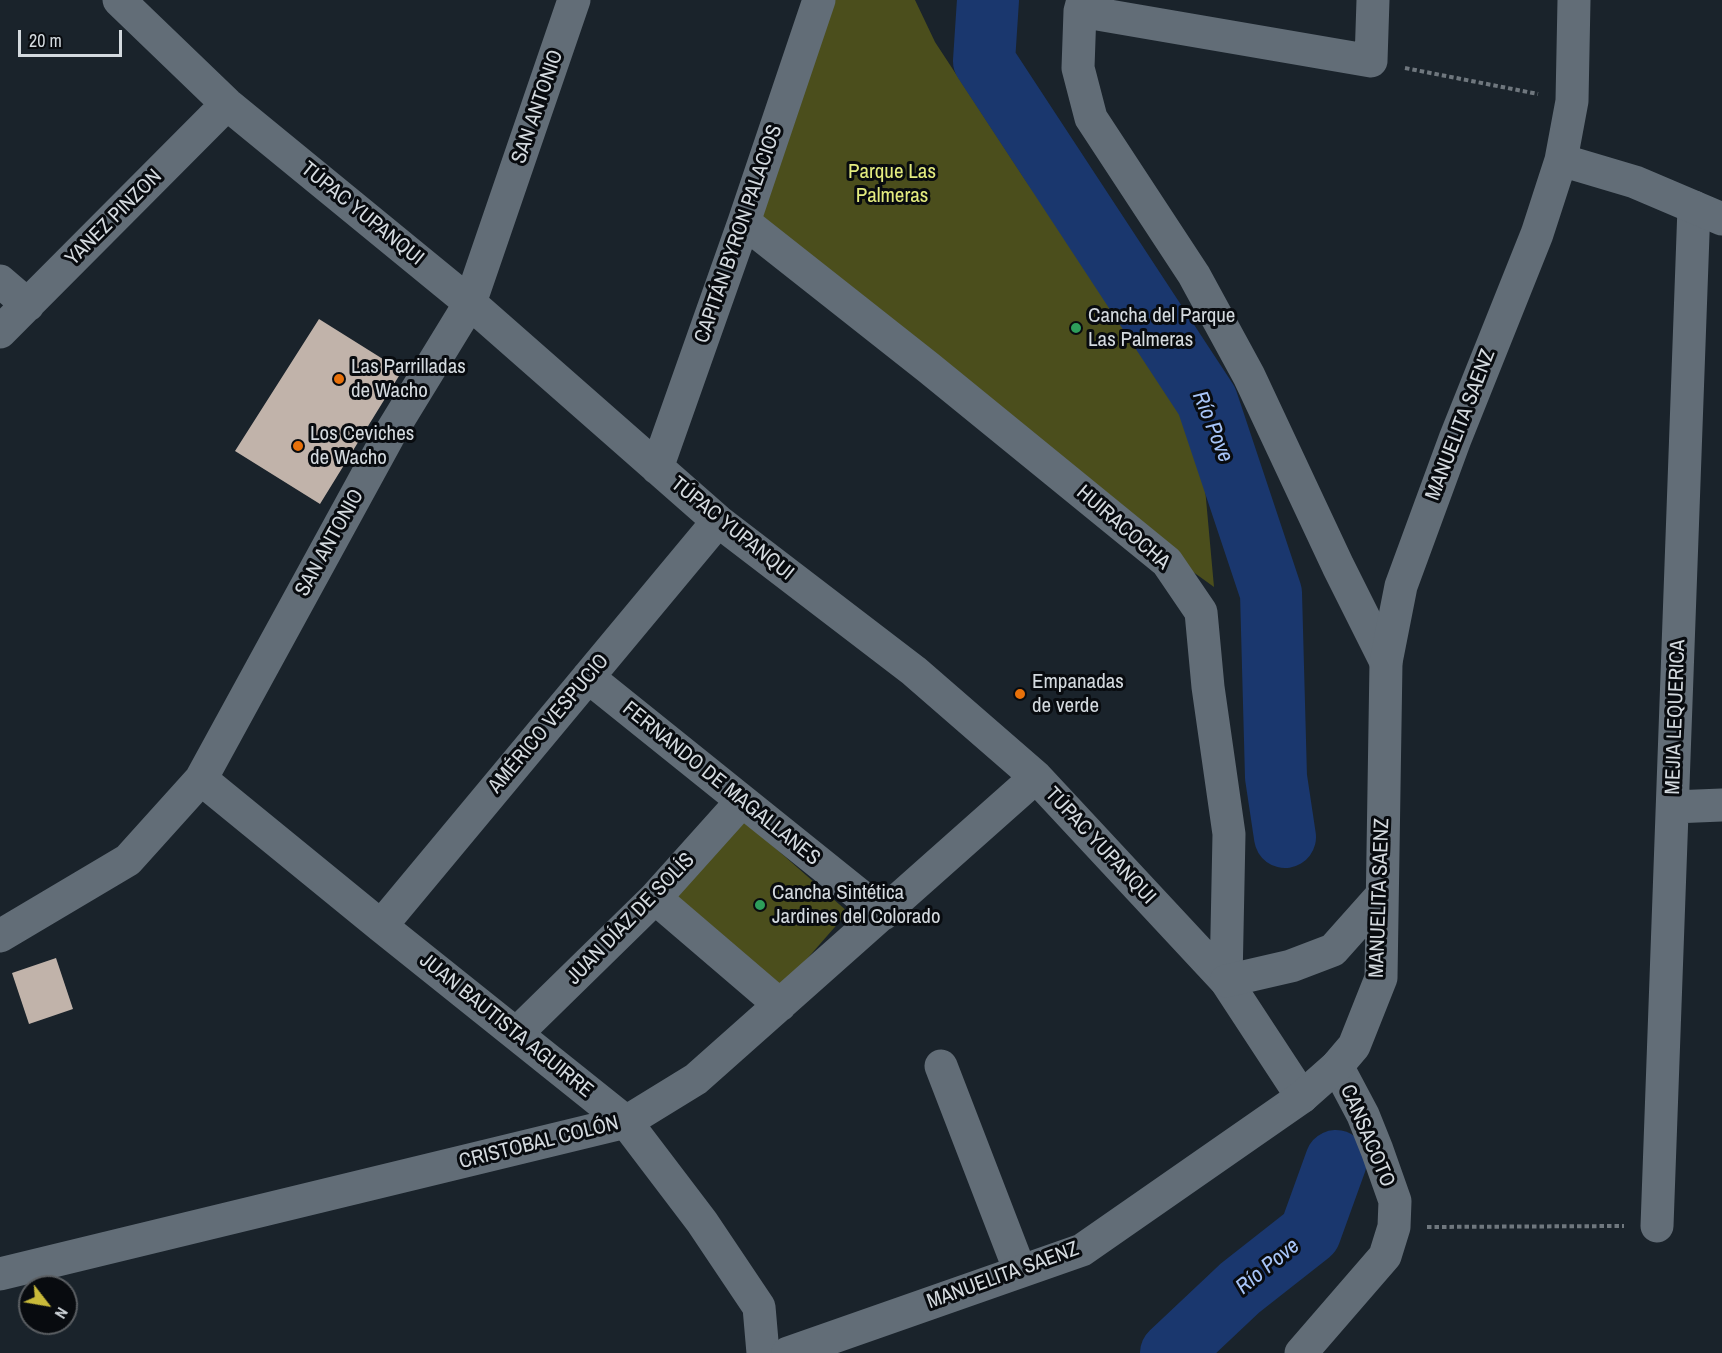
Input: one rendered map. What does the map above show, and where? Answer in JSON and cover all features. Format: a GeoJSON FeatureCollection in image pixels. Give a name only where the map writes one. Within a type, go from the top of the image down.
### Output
{"type":"FeatureCollection","features":[{"type":"Feature","properties":{"kind":"street","name":"TÚPAC YUPANQUI"},"geometry":{"type":"LineString","coordinates":[[119,0],[227,104],[470,303],[718,521],[914,671],[1036,777],[1226,981],[1302,1097]]}},
{"type":"Feature","properties":{"kind":"street","name":"SAN ANTONIO"},"geometry":{"type":"LineString","coordinates":[[0,936],[128,860],[201,779],[388,437],[470,303],[574,0]]}},
{"type":"Feature","properties":{"kind":"street","name":"CAPITÁN BYRON PALACIOS"},"geometry":{"type":"LineString","coordinates":[[657,468],[819,0]]}},
{"type":"Feature","properties":{"kind":"street"},"geometry":{"type":"LineString","coordinates":[[1373,0],[1371,61],[1082,6],[1078,68],[1091,118],[1194,275],[1249,376],[1338,566],[1386,662]]}},
{"type":"Feature","properties":{"kind":"street","name":"MANUELITA SAENZ"},"geometry":{"type":"LineString","coordinates":[[788,1353],[1082,1250],[1302,1097],[1337,1066],[1354,1046],[1380,978],[1386,662],[1401,586],[1455,439],[1536,234],[1561,160],[1572,101],[1574,0]]}},
{"type":"Feature","properties":{"kind":"street","name":"YANEZ PINZON"},"geometry":{"type":"LineString","coordinates":[[0,332],[227,104]]}},
{"type":"Feature","properties":{"kind":"street"},"geometry":{"type":"LineString","coordinates":[[1561,160],[1635,182],[1708,213]]}},
{"type":"Feature","properties":{"kind":"street","name":"MEJIA LEQUERICA"},"geometry":{"type":"LineString","coordinates":[[1657,1226],[1673,807],[1708,213]]}},
{"type":"Feature","properties":{"kind":"street","name":"HUIRACOCHA"},"geometry":{"type":"LineString","coordinates":[[744,222],[929,368],[1167,562],[1201,612],[1208,687],[1229,834],[1226,981]]}},
{"type":"Feature","properties":{"kind":"street"},"geometry":{"type":"LineString","coordinates":[[0,281],[28,305]]}},
{"type":"Feature","properties":{"kind":"street","name":"AMÉRICO VESPUCIO"},"geometry":{"type":"LineString","coordinates":[[381,926],[718,521]]}},
{"type":"Feature","properties":{"kind":"street","name":"FERNANDO DE MAGALLANES"},"geometry":{"type":"LineString","coordinates":[[588,676],[883,914]]}},
{"type":"Feature","properties":{"kind":"street","name":"CRISTOBAL COLÓN"},"geometry":{"type":"LineString","coordinates":[[0,1274],[626,1122],[696,1079],[1036,777]]}},
{"type":"Feature","properties":{"kind":"street","name":"JUAN BAUTISTA AGUIRRE"},"geometry":{"type":"LineString","coordinates":[[201,779],[626,1122],[702,1222],[759,1307],[764,1353]]}},
{"type":"Feature","properties":{"kind":"street","name":"JUAN DÍAZ DE SOLÍS"},"geometry":{"type":"LineString","coordinates":[[516,1034],[655,898],[742,801]]}},
{"type":"Feature","properties":{"kind":"street"},"geometry":{"type":"LineString","coordinates":[[1673,807],[1722,806]]}},
{"type":"Feature","properties":{"kind":"street"},"geometry":{"type":"LineString","coordinates":[[1226,981],[1291,966],[1333,950],[1382,895]]}},
{"type":"Feature","properties":{"kind":"street"},"geometry":{"type":"LineString","coordinates":[[655,898],[780,1005]]}},
{"type":"Feature","properties":{"kind":"street"},"geometry":{"type":"LineString","coordinates":[[941,1066],[1020,1271]]}},
{"type":"Feature","properties":{"kind":"street","name":"CANSACOTO"},"geometry":{"type":"LineString","coordinates":[[1301,1353],[1385,1256],[1394,1227],[1395,1201],[1377,1150],[1363,1115],[1337,1066]]}},
{"type":"Feature","properties":{"kind":"path"},"geometry":{"type":"LineString","coordinates":[[1371,61],[1572,101]]}},
{"type":"Feature","properties":{"kind":"path"},"geometry":{"type":"LineString","coordinates":[[1394,1227],[1657,1226]]}},
{"type":"Feature","properties":{"kind":"green space","name":"Parque Las Palmeras"},"geometry":{"type":"Polygon","coordinates":[[[835,0],[915,0],[935,42],[1026,181],[1199,422],[1214,587],[1171,556],[757,221],[835,0]]]}},
{"type":"Feature","properties":{"kind":"green space","name":"Cancha Sintética Jardines del Colorado"},"geometry":{"type":"Polygon","coordinates":[[[741,818],[848,912],[778,992],[672,898],[741,818]]]}},
{"type":"Feature","properties":{"kind":"building"},"geometry":{"type":"Polygon","coordinates":[[[319,319],[402,371],[320,504],[235,451],[319,319]]]}},
{"type":"Feature","properties":{"kind":"building"},"geometry":{"type":"Polygon","coordinates":[[[56,958],[73,1009],[29,1024],[12,973],[56,958]]]}},
{"type":"Feature","properties":{"kind":"waterway","name":"Río Pove"},"geometry":{"type":"LineString","coordinates":[[988,0],[984,61],[1207,401],[1271,593],[1276,777],[1285,837]]}},
{"type":"Feature","properties":{"kind":"waterway","name":"Río Pove"},"geometry":{"type":"LineString","coordinates":[[1171,1353],[1240,1288],[1310,1233],[1336,1161]]}},
{"type":"Feature","properties":{"kind":"place","name":"Cancha del Parque Las Palmeras"},"geometry":{"type":"Point","coordinates":[1076,328]}},
{"type":"Feature","properties":{"kind":"place","name":"Las Parrilladas de Wacho"},"geometry":{"type":"Point","coordinates":[339,379]}},
{"type":"Feature","properties":{"kind":"place","name":"Los Ceviches de Wacho"},"geometry":{"type":"Point","coordinates":[298,446]}},
{"type":"Feature","properties":{"kind":"place","name":"Empanadas de verde"},"geometry":{"type":"Point","coordinates":[1020,694]}},
{"type":"Feature","properties":{"kind":"place","name":"Cancha Sintética Jardines del Colorado"},"geometry":{"type":"Point","coordinates":[760,905]}}]}
